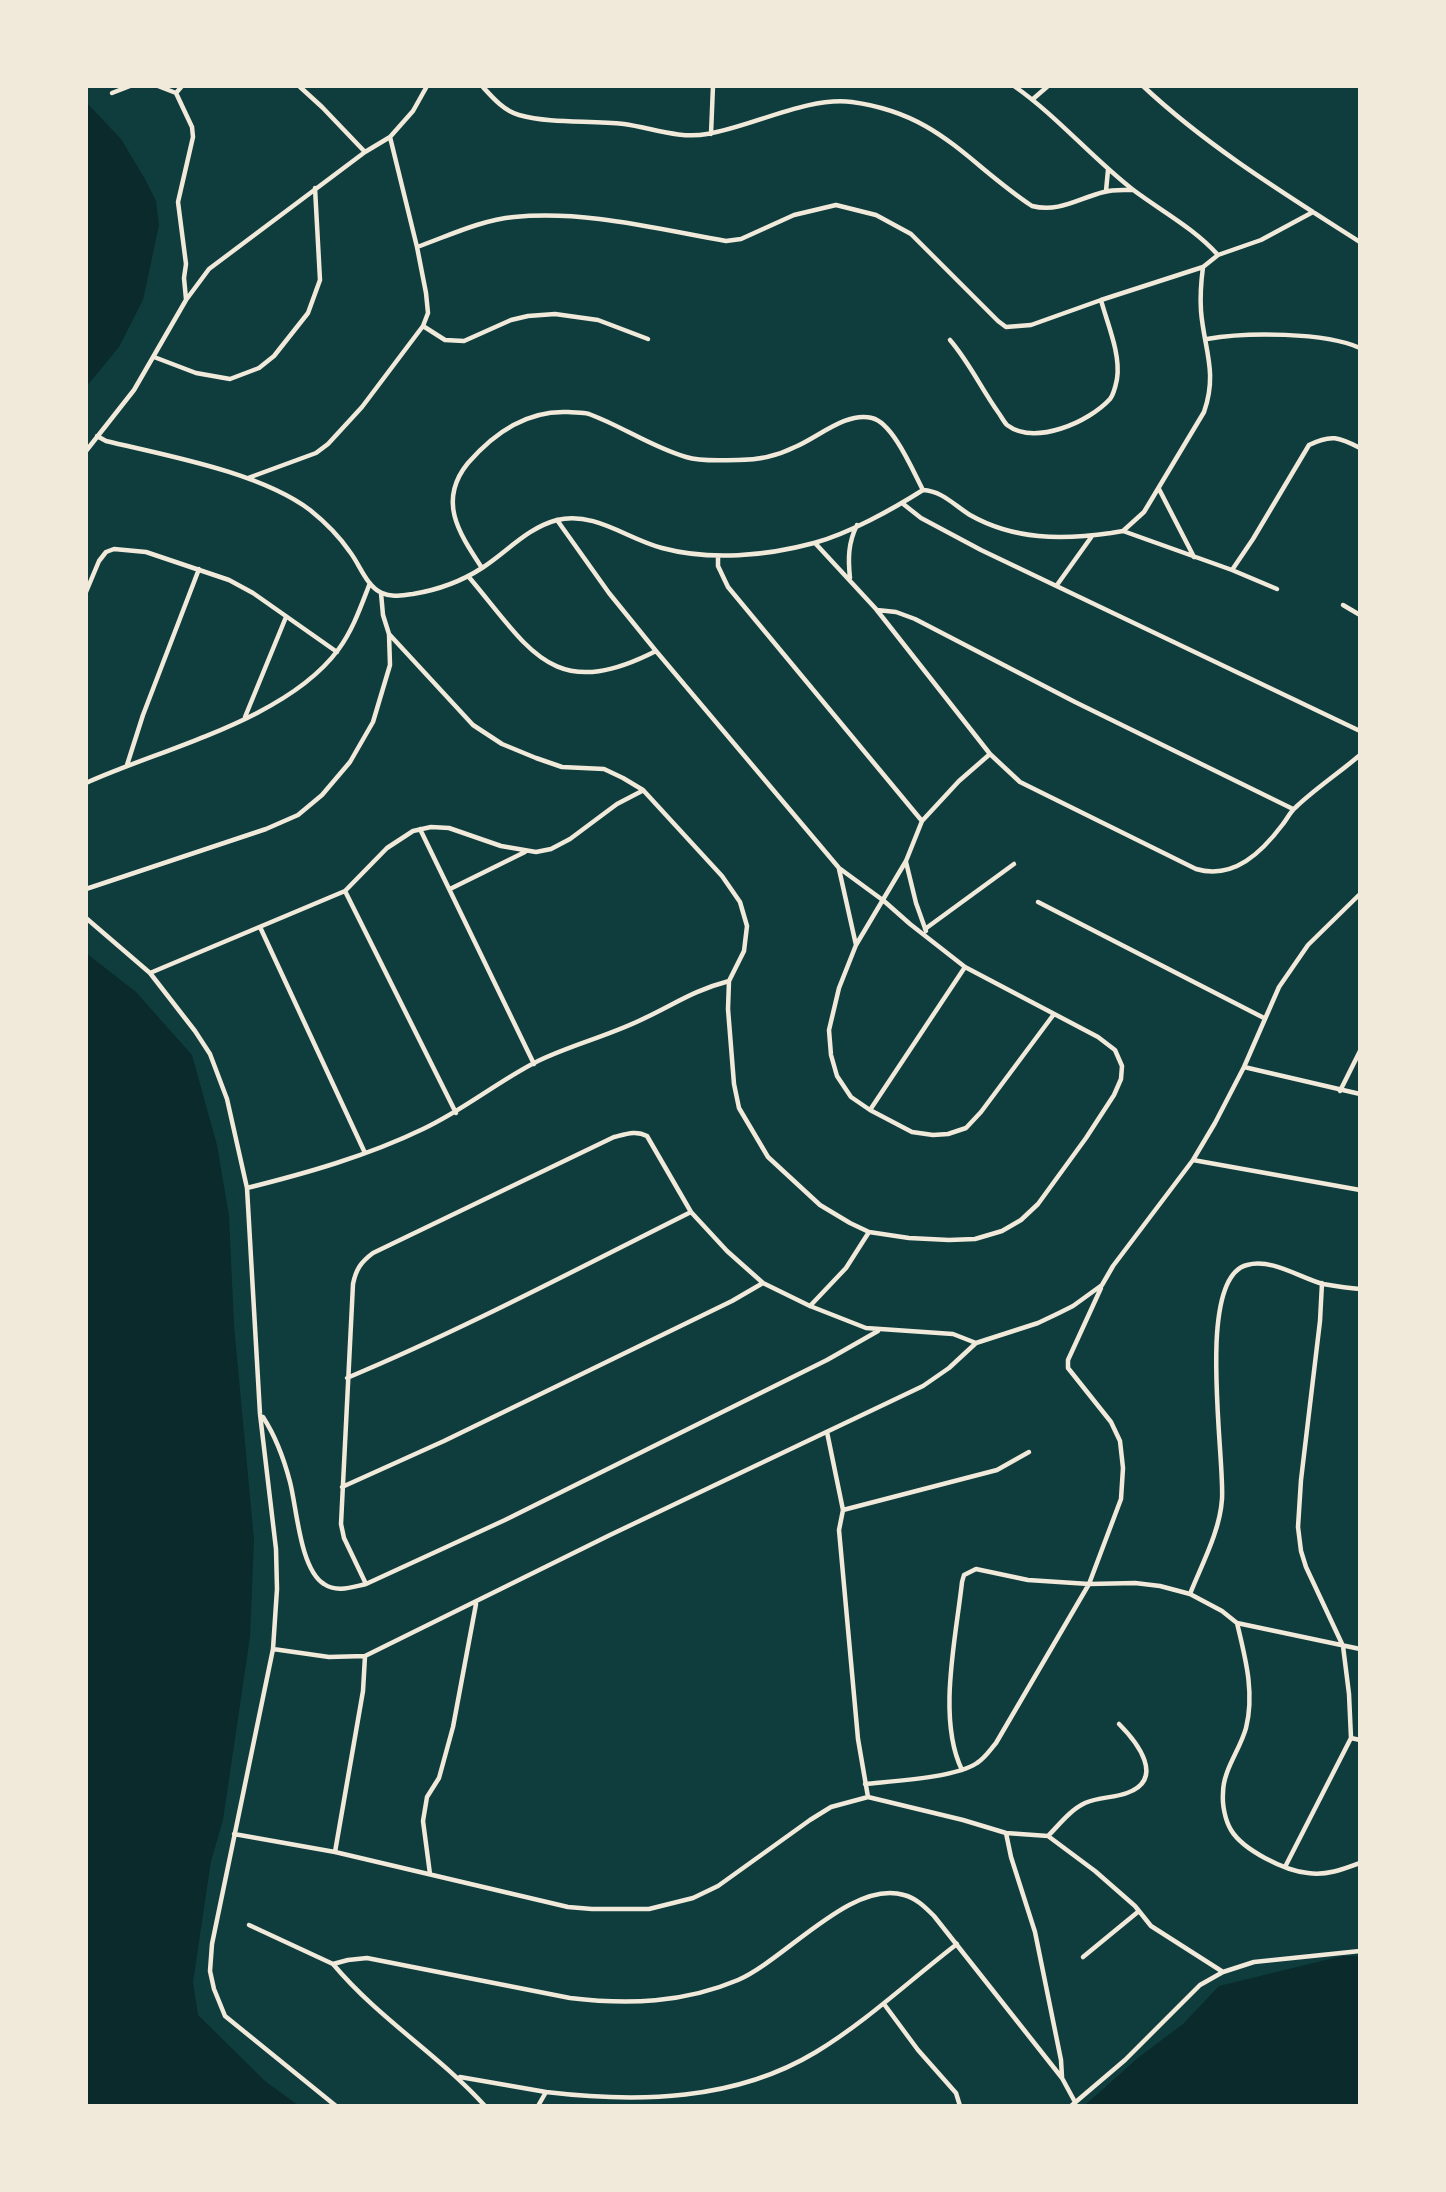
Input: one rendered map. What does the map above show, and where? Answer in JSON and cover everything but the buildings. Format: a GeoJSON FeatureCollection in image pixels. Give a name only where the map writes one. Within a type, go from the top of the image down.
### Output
{"type":"FeatureCollection","features":[{"type":"Feature","properties":{"kind":"street"},"geometry":{"type":"LineString","coordinates":[[112,93],[130,86]]}},
{"type":"Feature","properties":{"kind":"street"},"geometry":{"type":"LineString","coordinates":[[158,86],[176,93],[192,127],[193,137],[178,202],[186,264],[186,300]]}},
{"type":"Feature","properties":{"kind":"street"},"geometry":{"type":"LineString","coordinates":[[176,93],[182,86]]}},
{"type":"Feature","properties":{"kind":"street"},"geometry":{"type":"LineString","coordinates":[[299,86],[365,152]]}},
{"type":"Feature","properties":{"kind":"street"},"geometry":{"type":"LineString","coordinates":[[86,451],[134,390],[186,300],[209,269],[315,188],[390,137],[413,111],[426,86]]}},
{"type":"Feature","properties":{"kind":"street"},"geometry":{"type":"LineString","coordinates":[[482,86],[497,102],[516,115],[621,124],[684,136],[712,134],[818,104],[848,102],[883,108],[922,123],[964,151],[1032,206],[1044,209],[1059,208],[1107,191],[1133,190]]}},
{"type":"Feature","properties":{"kind":"street"},"geometry":{"type":"LineString","coordinates":[[712,134],[713,86]]}},
{"type":"Feature","properties":{"kind":"street"},"geometry":{"type":"LineString","coordinates":[[1014,86],[1033,99],[1133,190],[1204,239],[1218,255]]}},
{"type":"Feature","properties":{"kind":"street"},"geometry":{"type":"LineString","coordinates":[[1033,99],[1048,86]]}},
{"type":"Feature","properties":{"kind":"street"},"geometry":{"type":"LineString","coordinates":[[1143,86],[1166,108],[1235,160],[1360,242]]}},
{"type":"Feature","properties":{"kind":"street"},"geometry":{"type":"LineString","coordinates":[[247,479],[316,453],[328,444],[362,407],[423,326],[428,313],[417,247],[390,137]]}},
{"type":"Feature","properties":{"kind":"street"},"geometry":{"type":"LineString","coordinates":[[1107,191],[1108,169]]}},
{"type":"Feature","properties":{"kind":"street"},"geometry":{"type":"LineString","coordinates":[[154,357],[177,367],[230,379],[260,368],[274,356],[308,313],[320,280],[315,188]]}},
{"type":"Feature","properties":{"kind":"street"},"geometry":{"type":"LineString","coordinates":[[417,247],[477,225],[513,217],[576,216],[726,241],[774,226],[794,215],[836,205],[876,215],[911,234],[1006,327],[1031,325],[1203,267],[1218,255],[1261,240],[1313,212]]}},
{"type":"Feature","properties":{"kind":"street"},"geometry":{"type":"LineString","coordinates":[[1123,531],[1144,512],[1204,412],[1209,397],[1212,381],[1201,313],[1203,267]]}},
{"type":"Feature","properties":{"kind":"street"},"geometry":{"type":"LineString","coordinates":[[950,340],[964,355],[987,397],[1007,425],[1031,435],[1059,430],[1091,413],[1111,398],[1118,376],[1101,300]]}},
{"type":"Feature","properties":{"kind":"street"},"geometry":{"type":"LineString","coordinates":[[423,326],[445,340],[464,341],[511,320],[555,314],[598,320],[648,339]]}},
{"type":"Feature","properties":{"kind":"street"},"geometry":{"type":"LineString","coordinates":[[1207,339],[1309,337],[1345,341],[1360,348]]}},
{"type":"Feature","properties":{"kind":"street"},"geometry":{"type":"LineString","coordinates":[[482,568],[462,537],[453,515],[452,494],[459,475],[485,444],[510,425],[546,414],[587,413],[650,444],[688,458],[715,460],[766,458],[794,448],[860,416],[876,418],[891,432],[923,490]]}},
{"type":"Feature","properties":{"kind":"street"},"geometry":{"type":"LineString","coordinates":[[97,436],[106,441],[178,458],[247,479],[286,496],[309,510],[334,532],[351,552],[370,583],[381,593],[397,596],[419,593],[468,576],[527,533],[557,520],[586,520],[659,548],[690,555],[718,556],[816,543],[902,503],[923,490],[934,491],[970,514],[1015,534],[1041,537],[1092,536],[1123,531],[1232,569],[1277,589]]}},
{"type":"Feature","properties":{"kind":"street"},"geometry":{"type":"LineString","coordinates":[[1232,569],[1309,445],[1323,438],[1339,437],[1360,448]]}},
{"type":"Feature","properties":{"kind":"street"},"geometry":{"type":"LineString","coordinates":[[1158,489],[1195,558]]}},
{"type":"Feature","properties":{"kind":"street"},"geometry":{"type":"LineString","coordinates":[[902,503],[920,518],[981,550],[1360,730]]}},
{"type":"Feature","properties":{"kind":"street"},"geometry":{"type":"LineString","coordinates":[[389,634],[473,725],[489,736],[536,758],[562,767],[604,769],[643,790],[722,876],[740,902],[747,926],[744,951],[729,981],[728,1009],[734,1084],[739,1108],[768,1157],[786,1175],[820,1205],[869,1232],[909,1238],[975,1239],[1002,1231],[1021,1220],[1038,1204],[1114,1095],[1121,1079],[1122,1066],[1115,1050],[1107,1042],[965,967],[839,868],[609,593],[557,520]]}},
{"type":"Feature","properties":{"kind":"street"},"geometry":{"type":"LineString","coordinates":[[850,579],[850,538],[857,525]]}},
{"type":"Feature","properties":{"kind":"street"},"geometry":{"type":"LineString","coordinates":[[1057,586],[1092,536]]}},
{"type":"Feature","properties":{"kind":"street"},"geometry":{"type":"LineString","coordinates":[[816,543],[876,610],[990,754],[1010,775],[1029,787],[1196,869],[1207,872],[1230,870],[1262,849],[1293,809],[1360,755]]}},
{"type":"Feature","properties":{"kind":"street"},"geometry":{"type":"LineString","coordinates":[[86,592],[99,561],[106,552],[114,549],[146,552],[200,569],[241,586],[337,652]]}},
{"type":"Feature","properties":{"kind":"street"},"geometry":{"type":"LineString","coordinates":[[718,556],[718,566],[728,587],[922,821]]}},
{"type":"Feature","properties":{"kind":"street"},"geometry":{"type":"LineString","coordinates":[[127,765],[200,569]]}},
{"type":"Feature","properties":{"kind":"street"},"geometry":{"type":"LineString","coordinates":[[468,576],[529,648],[551,666],[576,672],[597,671],[625,665],[656,651]]}},
{"type":"Feature","properties":{"kind":"street"},"geometry":{"type":"LineString","coordinates":[[86,783],[245,718],[293,692],[337,652],[350,632],[370,583]]}},
{"type":"Feature","properties":{"kind":"street"},"geometry":{"type":"LineString","coordinates":[[86,889],[266,829],[298,815],[322,795],[350,762],[373,722],[390,665],[389,634],[383,615],[381,593]]}},
{"type":"Feature","properties":{"kind":"street"},"geometry":{"type":"LineString","coordinates":[[1343,605],[1360,615]]}},
{"type":"Feature","properties":{"kind":"street"},"geometry":{"type":"LineString","coordinates":[[876,610],[896,612],[941,631],[1075,702],[1293,809]]}},
{"type":"Feature","properties":{"kind":"street"},"geometry":{"type":"LineString","coordinates":[[245,718],[286,617]]}},
{"type":"Feature","properties":{"kind":"street"},"geometry":{"type":"LineString","coordinates":[[990,754],[922,821],[906,861],[856,945],[839,988],[829,1030],[837,1076],[851,1097],[912,1132],[940,1135],[966,1128],[1055,1014]]}},
{"type":"Feature","properties":{"kind":"street"},"geometry":{"type":"LineString","coordinates":[[150,973],[345,891],[387,848],[413,831],[431,827],[449,828],[501,846],[527,851],[551,849],[617,804],[643,790]]}},
{"type":"Feature","properties":{"kind":"street"},"geometry":{"type":"LineString","coordinates":[[420,829],[534,1064]]}},
{"type":"Feature","properties":{"kind":"street"},"geometry":{"type":"LineString","coordinates":[[450,889],[527,851]]}},
{"type":"Feature","properties":{"kind":"street"},"geometry":{"type":"LineString","coordinates":[[906,861],[916,903],[929,939]]}},
{"type":"Feature","properties":{"kind":"street"},"geometry":{"type":"LineString","coordinates":[[925,929],[1014,864]]}},
{"type":"Feature","properties":{"kind":"street"},"geometry":{"type":"LineString","coordinates":[[839,868],[856,945]]}},
{"type":"Feature","properties":{"kind":"street"},"geometry":{"type":"LineString","coordinates":[[345,891],[456,1113]]}},
{"type":"Feature","properties":{"kind":"street"},"geometry":{"type":"LineString","coordinates":[[865,1784],[962,1770],[977,1763],[996,1743],[1089,1584],[1121,1499],[1123,1468],[1120,1441],[1111,1422],[1068,1368],[1068,1360],[1102,1285],[1134,1237],[1193,1160],[1244,1067],[1279,987],[1308,945],[1360,894]]}},
{"type":"Feature","properties":{"kind":"street"},"geometry":{"type":"LineString","coordinates":[[1038,902],[1264,1018]]}},
{"type":"Feature","properties":{"kind":"street"},"geometry":{"type":"LineString","coordinates":[[86,918],[150,973],[195,1031],[218,1071],[247,1188],[260,1414],[276,1549],[277,1589],[273,1649],[212,1944],[210,1971],[219,2005],[225,2016],[336,2106]]}},
{"type":"Feature","properties":{"kind":"street"},"geometry":{"type":"LineString","coordinates":[[260,927],[365,1153]]}},
{"type":"Feature","properties":{"kind":"street"},"geometry":{"type":"LineString","coordinates":[[870,1110],[965,967]]}},
{"type":"Feature","properties":{"kind":"street"},"geometry":{"type":"LineString","coordinates":[[247,1188],[299,1175],[423,1130],[456,1113],[534,1064],[647,1017],[698,990],[729,981]]}},
{"type":"Feature","properties":{"kind":"street"},"geometry":{"type":"LineString","coordinates":[[1340,1091],[1360,1051]]}},
{"type":"Feature","properties":{"kind":"street"},"geometry":{"type":"LineString","coordinates":[[1244,1067],[1360,1094]]}},
{"type":"Feature","properties":{"kind":"street"},"geometry":{"type":"LineString","coordinates":[[366,1584],[344,1538],[341,1487],[356,1270],[362,1261],[373,1253],[614,1137],[640,1132],[647,1136],[691,1212],[727,1251],[763,1283],[850,1323],[879,1330],[953,1334],[976,1343]]}},
{"type":"Feature","properties":{"kind":"street"},"geometry":{"type":"LineString","coordinates":[[1193,1160],[1360,1190]]}},
{"type":"Feature","properties":{"kind":"street"},"geometry":{"type":"LineString","coordinates":[[347,1378],[578,1269],[691,1212]]}},
{"type":"Feature","properties":{"kind":"street"},"geometry":{"type":"LineString","coordinates":[[810,1306],[846,1268],[869,1232]]}},
{"type":"Feature","properties":{"kind":"street"},"geometry":{"type":"LineString","coordinates":[[1190,1594],[1217,1525],[1222,1500],[1222,1457],[1215,1387],[1216,1347],[1224,1292],[1233,1273],[1246,1265],[1264,1264],[1322,1283],[1360,1289]]}},
{"type":"Feature","properties":{"kind":"street"},"geometry":{"type":"LineString","coordinates":[[341,1487],[456,1435],[732,1301],[763,1283]]}},
{"type":"Feature","properties":{"kind":"street"},"geometry":{"type":"LineString","coordinates":[[1285,1867],[1351,1738],[1343,1646],[1306,1567],[1298,1527],[1322,1283]]}},
{"type":"Feature","properties":{"kind":"street"},"geometry":{"type":"LineString","coordinates":[[273,1649],[328,1657],[365,1656],[610,1535],[923,1386],[949,1368],[976,1343],[1038,1323],[1073,1306],[1102,1285]]}},
{"type":"Feature","properties":{"kind":"street"},"geometry":{"type":"LineString","coordinates":[[260,1414],[275,1436],[290,1482],[306,1556],[317,1579],[327,1587],[343,1589],[366,1584],[517,1514],[827,1360],[879,1330]]}},
{"type":"Feature","properties":{"kind":"street"},"geometry":{"type":"LineString","coordinates":[[827,1432],[843,1510],[839,1530],[854,1702],[868,1797]]}},
{"type":"Feature","properties":{"kind":"street"},"geometry":{"type":"LineString","coordinates":[[843,1510],[997,1470],[1029,1452]]}},
{"type":"Feature","properties":{"kind":"street"},"geometry":{"type":"LineString","coordinates":[[962,1770],[953,1753],[949,1704],[964,1575],[969,1571],[984,1570],[1028,1580],[1160,1586],[1190,1594],[1222,1611],[1237,1623],[1360,1649]]}},
{"type":"Feature","properties":{"kind":"street"},"geometry":{"type":"LineString","coordinates":[[430,1874],[424,1821],[427,1797],[439,1779],[453,1727],[476,1603]]}},
{"type":"Feature","properties":{"kind":"street"},"geometry":{"type":"LineString","coordinates":[[1237,1623],[1250,1682],[1250,1702],[1246,1728],[1226,1774],[1223,1793],[1227,1819],[1239,1840],[1261,1856],[1285,1867],[1308,1873],[1324,1873],[1360,1863]]}},
{"type":"Feature","properties":{"kind":"street"},"geometry":{"type":"LineString","coordinates":[[335,1852],[363,1691],[365,1656]]}},
{"type":"Feature","properties":{"kind":"street"},"geometry":{"type":"LineString","coordinates":[[1048,1836],[1088,1801],[1125,1794],[1141,1786],[1145,1780],[1143,1754],[1134,1739],[1119,1724]]}},
{"type":"Feature","properties":{"kind":"street"},"geometry":{"type":"LineString","coordinates":[[1351,1738],[1360,1740]]}},
{"type":"Feature","properties":{"kind":"street"},"geometry":{"type":"LineString","coordinates":[[234,1834],[335,1852],[568,1907],[626,1909],[668,1906],[718,1886],[831,1807],[868,1797],[1006,1833],[1048,1836],[1095,1871],[1139,1911],[1151,1926],[1223,1972]]}},
{"type":"Feature","properties":{"kind":"street"},"geometry":{"type":"LineString","coordinates":[[1006,1833],[1035,1932],[1061,2060],[1062,2078]]}},
{"type":"Feature","properties":{"kind":"street"},"geometry":{"type":"LineString","coordinates":[[333,1964],[348,1959],[367,1958],[570,1998],[598,2001],[668,2000],[736,1981],[758,1970],[859,1898],[890,1892],[906,1895],[920,1903],[957,1944],[1062,2078],[1073,2104],[1125,2060],[1200,1985],[1223,1972],[1254,1962],[1360,1951]]}},
{"type":"Feature","properties":{"kind":"street"},"geometry":{"type":"LineString","coordinates":[[1083,1957],[1139,1911]]}},
{"type":"Feature","properties":{"kind":"street"},"geometry":{"type":"LineString","coordinates":[[249,1925],[333,1964],[375,2009],[459,2077],[485,2106]]}},
{"type":"Feature","properties":{"kind":"street"},"geometry":{"type":"LineString","coordinates":[[459,2077],[546,2092],[608,2098],[648,2098],[708,2092],[737,2085],[766,2076],[817,2052],[884,2004],[957,1944]]}},
{"type":"Feature","properties":{"kind":"street"},"geometry":{"type":"LineString","coordinates":[[884,2004],[911,2041],[956,2093],[960,2106]]}},
{"type":"Feature","properties":{"kind":"street"},"geometry":{"type":"LineString","coordinates":[[538,2106],[546,2092]]}},
{"type":"Feature","properties":{"kind":"water"},"geometry":{"type":"Polygon","coordinates":[[[86,102],[121,139],[145,179],[156,201],[159,225],[143,300],[119,347],[86,387],[86,102]]]}},
{"type":"Feature","properties":{"kind":"water"},"geometry":{"type":"Polygon","coordinates":[[[86,953],[136,992],[192,1055],[217,1145],[229,1216],[234,1325],[254,1540],[250,1637],[223,1820],[211,1861],[193,1982],[198,2015],[265,2081],[299,2106],[86,2106],[86,953]]]}},
{"type":"Feature","properties":{"kind":"water"},"geometry":{"type":"Polygon","coordinates":[[[1342,1956],[1360,1956],[1360,2106],[1084,2106],[1139,2057],[1183,2024],[1219,1986],[1342,1956]]]}}]}
